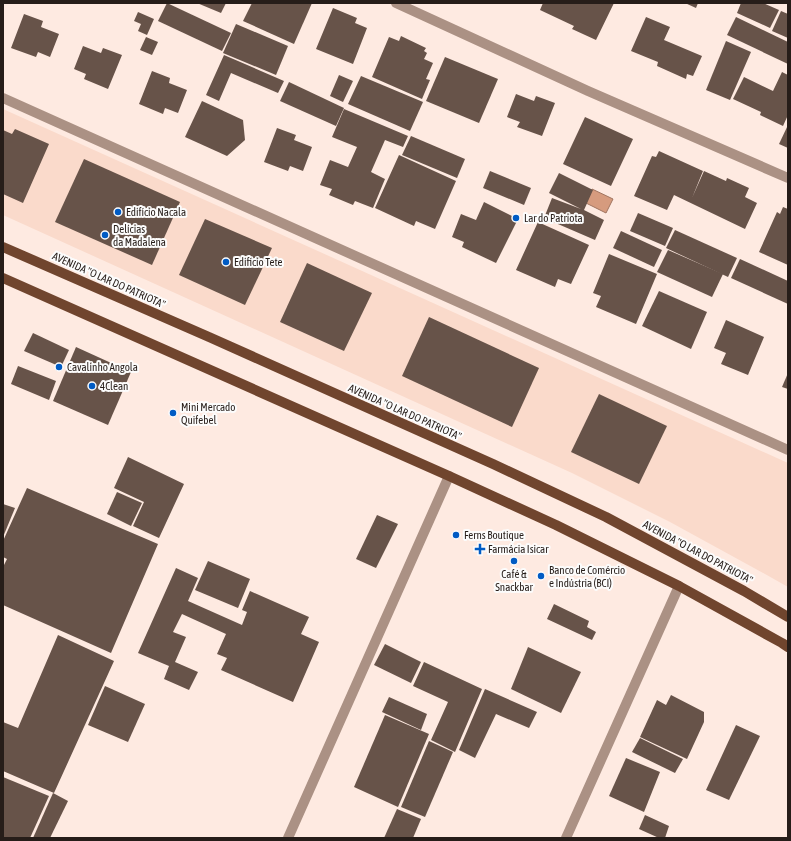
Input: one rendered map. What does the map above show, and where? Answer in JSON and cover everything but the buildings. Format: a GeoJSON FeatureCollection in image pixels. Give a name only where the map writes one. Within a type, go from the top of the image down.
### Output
{"type":"FeatureCollection","features":[{"type":"Feature","properties":{"kind":"main road","name":"AVENIDA \"O LAR DO PATRIOTA\""},"geometry":{"type":"LineString","coordinates":[[3,246],[493,464],[606,517],[744,591],[788,617]]}},
{"type":"Feature","properties":{"kind":"main road"},"geometry":{"type":"LineString","coordinates":[[3,278],[556,525],[679,586],[788,647]]}},
{"type":"Feature","properties":{"kind":"street"},"geometry":{"type":"LineString","coordinates":[[396,3],[588,91],[788,178]]}},
{"type":"Feature","properties":{"kind":"street"},"geometry":{"type":"LineString","coordinates":[[3,98],[788,450]]}},
{"type":"Feature","properties":{"kind":"street"},"geometry":{"type":"LineString","coordinates":[[288,838],[449,476]]}},
{"type":"Feature","properties":{"kind":"street"},"geometry":{"type":"LineString","coordinates":[[566,838],[679,586]]}},
{"type":"Feature","properties":{"kind":"shaded area"},"geometry":{"type":"Polygon","coordinates":[[[3,109],[788,463],[788,587],[670,522],[572,473],[3,215],[3,109]]]}},
{"type":"Feature","properties":{"kind":"shaded area"},"geometry":{"type":"Polygon","coordinates":[[[592,189],[613,199],[606,213],[586,203],[592,189]]]}},
{"type":"Feature","properties":{"kind":"place","name":"Edifício Nacala"},"geometry":{"type":"Point","coordinates":[118,212]}},
{"type":"Feature","properties":{"kind":"place","name":"Lar do Patriota"},"geometry":{"type":"Point","coordinates":[516,218]}},
{"type":"Feature","properties":{"kind":"place","name":"Delícias da Madalena"},"geometry":{"type":"Point","coordinates":[105,235]}},
{"type":"Feature","properties":{"kind":"place","name":"Edificio Tete"},"geometry":{"type":"Point","coordinates":[226,262]}},
{"type":"Feature","properties":{"kind":"place","name":"Cavalinho Angola"},"geometry":{"type":"Point","coordinates":[59,367]}},
{"type":"Feature","properties":{"kind":"place","name":"4Clean"},"geometry":{"type":"Point","coordinates":[92,386]}},
{"type":"Feature","properties":{"kind":"place","name":"Mini Mercado Quifebel"},"geometry":{"type":"Point","coordinates":[173,413]}},
{"type":"Feature","properties":{"kind":"place","name":"Ferns Boutique"},"geometry":{"type":"Point","coordinates":[456,535]}},
{"type":"Feature","properties":{"kind":"place","name":"Farmácia Isicar"},"geometry":{"type":"Point","coordinates":[480,549]}},
{"type":"Feature","properties":{"kind":"place","name":"Café & Snackbar"},"geometry":{"type":"Point","coordinates":[514,561]}},
{"type":"Feature","properties":{"kind":"place","name":"Banco de Comércio e Indústria (BCI)"},"geometry":{"type":"Point","coordinates":[541,576]}}]}
